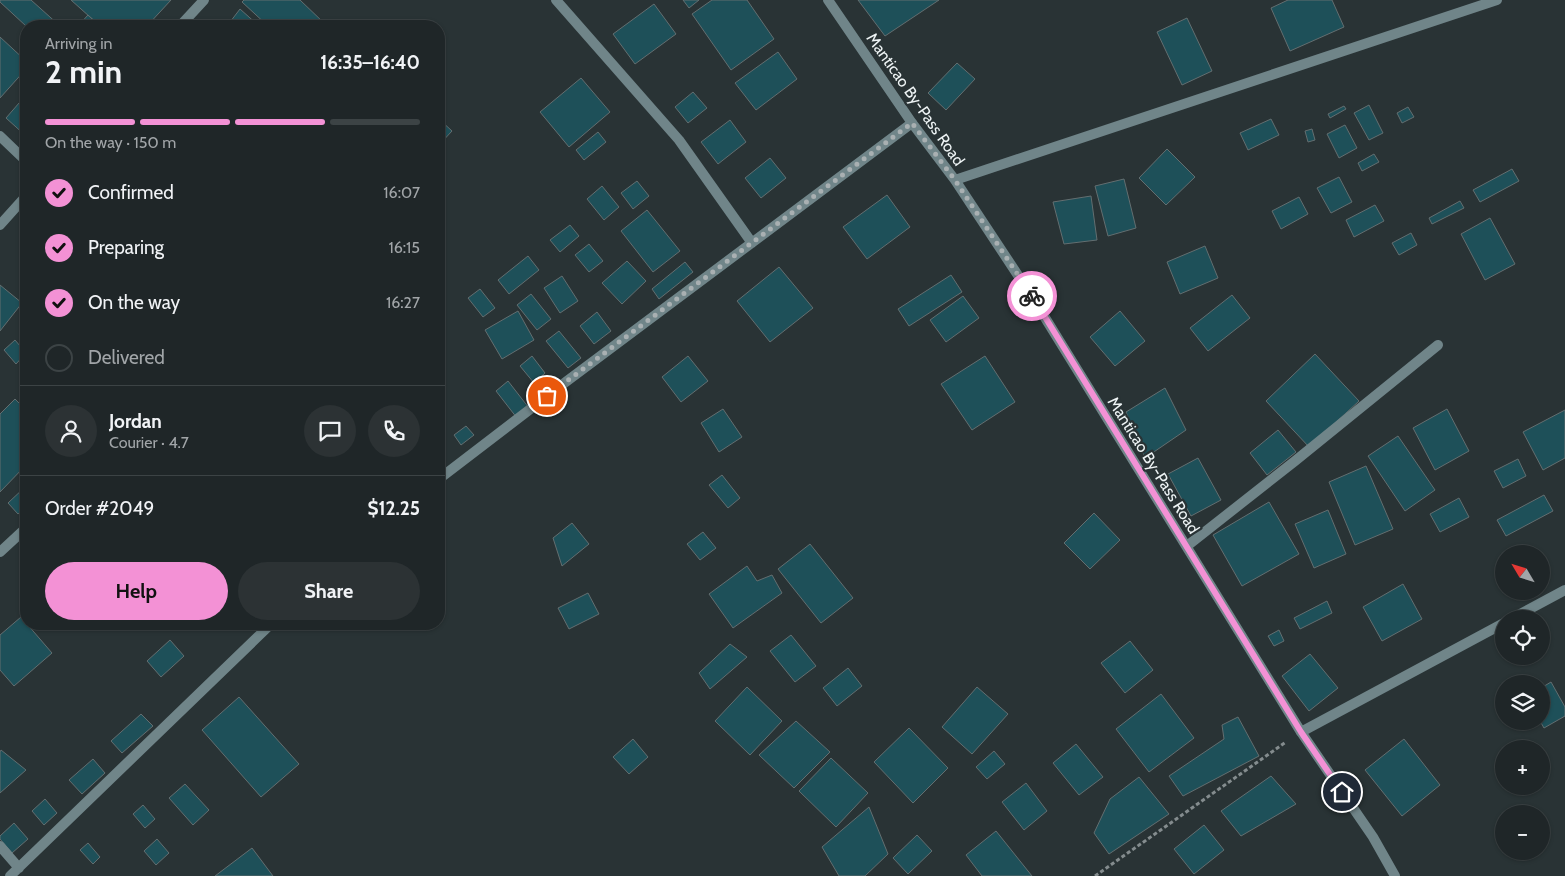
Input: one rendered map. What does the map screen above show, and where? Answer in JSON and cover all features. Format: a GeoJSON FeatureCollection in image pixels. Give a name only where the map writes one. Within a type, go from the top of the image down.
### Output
{"type":"FeatureCollection","features":[{"type":"Feature","properties":{"kind":"street"},"geometry":{"type":"LineString","coordinates":[[186,20],[204,0]]}},
{"type":"Feature","properties":{"kind":"street"},"geometry":{"type":"LineString","coordinates":[[556,0],[679,140],[752,242]]}},
{"type":"Feature","properties":{"kind":"street","name":"Manticao By-Pass Road"},"geometry":{"type":"LineString","coordinates":[[828,0],[912,123],[955,180],[1031,295],[1301,732],[1373,837],[1394,876]]}},
{"type":"Feature","properties":{"kind":"street"},"geometry":{"type":"LineString","coordinates":[[955,180],[1497,0]]}},
{"type":"Feature","properties":{"kind":"street"},"geometry":{"type":"LineString","coordinates":[[445,474],[912,123]]}},
{"type":"Feature","properties":{"kind":"street"},"geometry":{"type":"LineString","coordinates":[[0,136],[20,155]]}},
{"type":"Feature","properties":{"kind":"street"},"geometry":{"type":"LineString","coordinates":[[0,225],[20,203]]}},
{"type":"Feature","properties":{"kind":"street"},"geometry":{"type":"LineString","coordinates":[[1187,546],[1438,345]]}},
{"type":"Feature","properties":{"kind":"street"},"geometry":{"type":"LineString","coordinates":[[0,552],[20,534]]}},
{"type":"Feature","properties":{"kind":"street"},"geometry":{"type":"LineString","coordinates":[[1528,610],[1565,590]]}},
{"type":"Feature","properties":{"kind":"street"},"geometry":{"type":"LineString","coordinates":[[1301,732],[1495,628]]}},
{"type":"Feature","properties":{"kind":"street"},"geometry":{"type":"LineString","coordinates":[[10,876],[265,630]]}},
{"type":"Feature","properties":{"kind":"street"},"geometry":{"type":"LineString","coordinates":[[0,846],[19,868]]}},
{"type":"Feature","properties":{"kind":"path"},"geometry":{"type":"LineString","coordinates":[[1095,876],[1301,732]]}},
{"type":"Feature","properties":{"kind":"building"},"geometry":{"type":"Polygon","coordinates":[[[0,0],[31,0],[53,20],[20,20],[0,0]]]}},
{"type":"Feature","properties":{"kind":"building"},"geometry":{"type":"Polygon","coordinates":[[[71,0],[171,0],[153,20],[93,20],[71,0]]]}},
{"type":"Feature","properties":{"kind":"building"},"geometry":{"type":"Polygon","coordinates":[[[244,0],[300,0],[321,20],[262,20],[242,2],[244,0]]]}},
{"type":"Feature","properties":{"kind":"building"},"geometry":{"type":"Polygon","coordinates":[[[683,0],[699,0],[689,8],[683,0]]]}},
{"type":"Feature","properties":{"kind":"building"},"geometry":{"type":"Polygon","coordinates":[[[712,0],[747,0],[774,39],[731,70],[692,14],[712,0]]]}},
{"type":"Feature","properties":{"kind":"building"},"geometry":{"type":"Polygon","coordinates":[[[858,0],[939,0],[885,36],[858,0]]]}},
{"type":"Feature","properties":{"kind":"building"},"geometry":{"type":"Polygon","coordinates":[[[1288,0],[1332,0],[1344,27],[1290,51],[1271,8],[1288,0]]]}},
{"type":"Feature","properties":{"kind":"building"},"geometry":{"type":"Polygon","coordinates":[[[654,4],[676,34],[635,64],[613,34],[654,4]]]}},
{"type":"Feature","properties":{"kind":"building"},"geometry":{"type":"Polygon","coordinates":[[[240,9],[252,20],[232,20],[240,9]]]}},
{"type":"Feature","properties":{"kind":"building"},"geometry":{"type":"Polygon","coordinates":[[[88,15],[93,20],[83,20],[88,15]]]}},
{"type":"Feature","properties":{"kind":"building"},"geometry":{"type":"Polygon","coordinates":[[[1187,18],[1212,71],[1182,85],[1157,32],[1187,18]]]}},
{"type":"Feature","properties":{"kind":"building"},"geometry":{"type":"Polygon","coordinates":[[[0,37],[20,55],[20,76],[0,98],[0,37]]]}},
{"type":"Feature","properties":{"kind":"building"},"geometry":{"type":"Polygon","coordinates":[[[778,52],[797,79],[756,110],[735,83],[778,52]]]}},
{"type":"Feature","properties":{"kind":"building"},"geometry":{"type":"Polygon","coordinates":[[[957,63],[975,79],[946,110],[928,93],[957,63]]]}},
{"type":"Feature","properties":{"kind":"building"},"geometry":{"type":"Polygon","coordinates":[[[581,78],[610,112],[569,147],[540,112],[581,78]]]}},
{"type":"Feature","properties":{"kind":"building"},"geometry":{"type":"Polygon","coordinates":[[[693,92],[707,108],[688,123],[675,107],[693,92]]]}},
{"type":"Feature","properties":{"kind":"building"},"geometry":{"type":"Polygon","coordinates":[[[20,102],[20,131],[6,118],[20,102]]]}},
{"type":"Feature","properties":{"kind":"building"},"geometry":{"type":"Polygon","coordinates":[[[1369,105],[1383,133],[1369,140],[1354,113],[1369,105]]]}},
{"type":"Feature","properties":{"kind":"building"},"geometry":{"type":"Polygon","coordinates":[[[1344,106],[1346,109],[1330,118],[1328,114],[1344,106]]]}},
{"type":"Feature","properties":{"kind":"building"},"geometry":{"type":"Polygon","coordinates":[[[1408,107],[1414,117],[1402,123],[1397,113],[1408,107]]]}},
{"type":"Feature","properties":{"kind":"building"},"geometry":{"type":"Polygon","coordinates":[[[1271,119],[1279,135],[1248,150],[1240,133],[1271,119]]]}},
{"type":"Feature","properties":{"kind":"building"},"geometry":{"type":"Polygon","coordinates":[[[730,120],[746,142],[718,164],[701,142],[730,120]]]}},
{"type":"Feature","properties":{"kind":"building"},"geometry":{"type":"Polygon","coordinates":[[[445,125],[452,131],[445,139],[445,125]]]}},
{"type":"Feature","properties":{"kind":"building"},"geometry":{"type":"Polygon","coordinates":[[[1345,125],[1357,148],[1339,158],[1327,134],[1345,125]]]}},
{"type":"Feature","properties":{"kind":"building"},"geometry":{"type":"Polygon","coordinates":[[[1312,129],[1315,140],[1308,142],[1305,131],[1312,129]]]}},
{"type":"Feature","properties":{"kind":"building"},"geometry":{"type":"Polygon","coordinates":[[[598,132],[606,142],[584,160],[576,150],[598,132]]]}},
{"type":"Feature","properties":{"kind":"building"},"geometry":{"type":"Polygon","coordinates":[[[1167,149],[1195,177],[1166,205],[1139,178],[1167,149]]]}},
{"type":"Feature","properties":{"kind":"building"},"geometry":{"type":"Polygon","coordinates":[[[1374,154],[1379,162],[1362,171],[1358,163],[1374,154]]]}},
{"type":"Feature","properties":{"kind":"building"},"geometry":{"type":"Polygon","coordinates":[[[770,158],[786,178],[761,198],[745,178],[770,158]]]}},
{"type":"Feature","properties":{"kind":"building"},"geometry":{"type":"Polygon","coordinates":[[[1512,169],[1519,181],[1480,202],[1473,190],[1512,169]]]}},
{"type":"Feature","properties":{"kind":"building"},"geometry":{"type":"Polygon","coordinates":[[[1339,177],[1352,202],[1331,213],[1317,188],[1339,177]]]}},
{"type":"Feature","properties":{"kind":"building"},"geometry":{"type":"Polygon","coordinates":[[[1124,179],[1136,228],[1108,236],[1095,186],[1124,179]]]}},
{"type":"Feature","properties":{"kind":"building"},"geometry":{"type":"Polygon","coordinates":[[[637,181],[649,196],[633,209],[621,193],[637,181]]]}},
{"type":"Feature","properties":{"kind":"building"},"geometry":{"type":"Polygon","coordinates":[[[602,186],[619,207],[604,220],[587,199],[602,186]]]}},
{"type":"Feature","properties":{"kind":"building"},"geometry":{"type":"Polygon","coordinates":[[[887,195],[910,227],[867,259],[843,227],[887,195]]]}},
{"type":"Feature","properties":{"kind":"building"},"geometry":{"type":"Polygon","coordinates":[[[1091,196],[1097,240],[1064,244],[1053,202],[1091,196]]]}},
{"type":"Feature","properties":{"kind":"building"},"geometry":{"type":"Polygon","coordinates":[[[1299,197],[1308,214],[1281,229],[1272,211],[1299,197]]]}},
{"type":"Feature","properties":{"kind":"building"},"geometry":{"type":"Polygon","coordinates":[[[1460,201],[1464,208],[1432,224],[1429,218],[1460,201]]]}},
{"type":"Feature","properties":{"kind":"building"},"geometry":{"type":"Polygon","coordinates":[[[1375,205],[1384,221],[1354,237],[1346,220],[1375,205]]]}},
{"type":"Feature","properties":{"kind":"building"},"geometry":{"type":"Polygon","coordinates":[[[647,210],[680,251],[653,272],[621,231],[647,210]]]}},
{"type":"Feature","properties":{"kind":"building"},"geometry":{"type":"Polygon","coordinates":[[[1490,218],[1515,264],[1485,280],[1461,234],[1490,218]]]}},
{"type":"Feature","properties":{"kind":"building"},"geometry":{"type":"Polygon","coordinates":[[[570,225],[579,236],[560,252],[550,240],[570,225]]]}},
{"type":"Feature","properties":{"kind":"building"},"geometry":{"type":"Polygon","coordinates":[[[1411,233],[1417,245],[1399,255],[1392,243],[1411,233]]]}},
{"type":"Feature","properties":{"kind":"building"},"geometry":{"type":"Polygon","coordinates":[[[589,244],[603,261],[589,272],[575,255],[589,244]]]}},
{"type":"Feature","properties":{"kind":"building"},"geometry":{"type":"Polygon","coordinates":[[[1205,246],[1218,278],[1180,294],[1167,262],[1205,246]]]}},
{"type":"Feature","properties":{"kind":"building"},"geometry":{"type":"Polygon","coordinates":[[[528,256],[539,270],[509,294],[498,280],[528,256]]]}},
{"type":"Feature","properties":{"kind":"building"},"geometry":{"type":"Polygon","coordinates":[[[627,261],[646,281],[622,304],[602,283],[627,261]]]}},
{"type":"Feature","properties":{"kind":"building"},"geometry":{"type":"Polygon","coordinates":[[[685,262],[693,272],[659,299],[652,289],[685,262]]]}},
{"type":"Feature","properties":{"kind":"building"},"geometry":{"type":"Polygon","coordinates":[[[779,267],[813,308],[770,342],[737,301],[779,267]]]}},
{"type":"Feature","properties":{"kind":"building"},"geometry":{"type":"Polygon","coordinates":[[[951,275],[962,292],[909,326],[898,309],[951,275]]]}},
{"type":"Feature","properties":{"kind":"building"},"geometry":{"type":"Polygon","coordinates":[[[562,276],[578,301],[560,313],[544,288],[562,276]]]}},
{"type":"Feature","properties":{"kind":"building"},"geometry":{"type":"Polygon","coordinates":[[[0,285],[20,301],[20,306],[0,331],[0,285]]]}},
{"type":"Feature","properties":{"kind":"building"},"geometry":{"type":"Polygon","coordinates":[[[480,289],[495,308],[483,317],[468,298],[480,289]]]}},
{"type":"Feature","properties":{"kind":"building"},"geometry":{"type":"Polygon","coordinates":[[[531,294],[551,319],[537,330],[517,305],[531,294]]]}},
{"type":"Feature","properties":{"kind":"building"},"geometry":{"type":"Polygon","coordinates":[[[1232,295],[1250,318],[1208,351],[1190,328],[1232,295]]]}},
{"type":"Feature","properties":{"kind":"building"},"geometry":{"type":"Polygon","coordinates":[[[963,296],[979,318],[946,342],[930,320],[963,296]]]}},
{"type":"Feature","properties":{"kind":"building"},"geometry":{"type":"Polygon","coordinates":[[[518,311],[534,340],[502,359],[485,330],[518,311]]]}},
{"type":"Feature","properties":{"kind":"building"},"geometry":{"type":"Polygon","coordinates":[[[1120,311],[1145,341],[1115,366],[1090,337],[1120,311]]]}},
{"type":"Feature","properties":{"kind":"building"},"geometry":{"type":"Polygon","coordinates":[[[597,312],[611,331],[594,344],[580,326],[597,312]]]}},
{"type":"Feature","properties":{"kind":"building"},"geometry":{"type":"Polygon","coordinates":[[[559,331],[581,358],[568,368],[546,341],[559,331]]]}},
{"type":"Feature","properties":{"kind":"building"},"geometry":{"type":"Polygon","coordinates":[[[15,340],[20,346],[20,360],[16,364],[4,350],[15,340]]]}},
{"type":"Feature","properties":{"kind":"building"},"geometry":{"type":"Polygon","coordinates":[[[1315,354],[1359,401],[1309,447],[1266,401],[1315,354]]]}},
{"type":"Feature","properties":{"kind":"building"},"geometry":{"type":"Polygon","coordinates":[[[532,356],[545,373],[534,383],[520,366],[532,356]]]}},
{"type":"Feature","properties":{"kind":"building"},"geometry":{"type":"Polygon","coordinates":[[[688,356],[708,381],[681,402],[662,377],[688,356]]]}},
{"type":"Feature","properties":{"kind":"building"},"geometry":{"type":"Polygon","coordinates":[[[985,356],[1015,402],[972,430],[941,384],[985,356]]]}},
{"type":"Feature","properties":{"kind":"building"},"geometry":{"type":"Polygon","coordinates":[[[508,381],[529,408],[517,418],[496,391],[508,381]]]}},
{"type":"Feature","properties":{"kind":"building"},"geometry":{"type":"Polygon","coordinates":[[[1165,388],[1186,430],[1145,458],[1126,412],[1165,388]]]}},
{"type":"Feature","properties":{"kind":"building"},"geometry":{"type":"Polygon","coordinates":[[[15,399],[20,404],[20,471],[0,492],[0,414],[15,399]]]}},
{"type":"Feature","properties":{"kind":"building"},"geometry":{"type":"Polygon","coordinates":[[[723,409],[742,437],[719,452],[701,423],[723,409]]]}},
{"type":"Feature","properties":{"kind":"building"},"geometry":{"type":"Polygon","coordinates":[[[1447,409],[1469,451],[1435,470],[1413,428],[1447,409]]]}},
{"type":"Feature","properties":{"kind":"building"},"geometry":{"type":"Polygon","coordinates":[[[1565,410],[1565,458],[1543,470],[1523,432],[1565,410]]]}},
{"type":"Feature","properties":{"kind":"building"},"geometry":{"type":"Polygon","coordinates":[[[466,426],[474,435],[461,445],[454,435],[466,426]]]}},
{"type":"Feature","properties":{"kind":"building"},"geometry":{"type":"Polygon","coordinates":[[[1278,430],[1296,452],[1267,475],[1250,453],[1278,430]]]}},
{"type":"Feature","properties":{"kind":"building"},"geometry":{"type":"Polygon","coordinates":[[[1398,436],[1435,490],[1405,511],[1368,456],[1398,436]]]}},
{"type":"Feature","properties":{"kind":"building"},"geometry":{"type":"Polygon","coordinates":[[[1198,458],[1221,500],[1191,516],[1168,474],[1198,458]]]}},
{"type":"Feature","properties":{"kind":"building"},"geometry":{"type":"Polygon","coordinates":[[[1518,459],[1526,476],[1503,488],[1494,471],[1518,459]]]}},
{"type":"Feature","properties":{"kind":"building"},"geometry":{"type":"Polygon","coordinates":[[[1366,466],[1393,529],[1355,545],[1329,482],[1366,466]]]}},
{"type":"Feature","properties":{"kind":"building"},"geometry":{"type":"Polygon","coordinates":[[[722,475],[740,498],[728,508],[709,485],[722,475]]]}},
{"type":"Feature","properties":{"kind":"building"},"geometry":{"type":"Polygon","coordinates":[[[20,492],[20,512],[18,514],[8,503],[20,492]]]}},
{"type":"Feature","properties":{"kind":"building"},"geometry":{"type":"Polygon","coordinates":[[[1544,495],[1553,511],[1506,536],[1497,520],[1544,495]]]}},
{"type":"Feature","properties":{"kind":"building"},"geometry":{"type":"Polygon","coordinates":[[[1459,498],[1469,517],[1440,532],[1430,514],[1459,498]]]}},
{"type":"Feature","properties":{"kind":"building"},"geometry":{"type":"Polygon","coordinates":[[[1269,502],[1299,554],[1242,586],[1213,535],[1269,502]]]}},
{"type":"Feature","properties":{"kind":"building"},"geometry":{"type":"Polygon","coordinates":[[[1328,510],[1346,554],[1314,568],[1295,524],[1328,510]]]}},
{"type":"Feature","properties":{"kind":"building"},"geometry":{"type":"Polygon","coordinates":[[[1094,513],[1120,540],[1090,569],[1064,543],[1094,513]]]}},
{"type":"Feature","properties":{"kind":"building"},"geometry":{"type":"Polygon","coordinates":[[[572,523],[589,544],[562,566],[553,538],[572,523]]]}},
{"type":"Feature","properties":{"kind":"building"},"geometry":{"type":"Polygon","coordinates":[[[703,532],[716,548],[700,560],[687,544],[703,532]]]}},
{"type":"Feature","properties":{"kind":"building"},"geometry":{"type":"Polygon","coordinates":[[[810,544],[853,598],[821,623],[778,569],[810,544]]]}},
{"type":"Feature","properties":{"kind":"building"},"geometry":{"type":"Polygon","coordinates":[[[747,566],[757,581],[772,575],[782,593],[733,628],[709,594],[747,566]]]}},
{"type":"Feature","properties":{"kind":"building"},"geometry":{"type":"Polygon","coordinates":[[[1403,584],[1422,619],[1382,641],[1363,607],[1403,584]]]}},
{"type":"Feature","properties":{"kind":"building"},"geometry":{"type":"Polygon","coordinates":[[[588,593],[599,614],[569,629],[558,608],[588,593]]]}},
{"type":"Feature","properties":{"kind":"building"},"geometry":{"type":"Polygon","coordinates":[[[1327,601],[1332,613],[1300,629],[1294,618],[1327,601]]]}},
{"type":"Feature","properties":{"kind":"building"},"geometry":{"type":"Polygon","coordinates":[[[20,618],[20,630],[32,630],[52,653],[14,686],[0,670],[0,635],[20,618]]]}},
{"type":"Feature","properties":{"kind":"building"},"geometry":{"type":"Polygon","coordinates":[[[1279,630],[1284,641],[1274,646],[1268,636],[1279,630]]]}},
{"type":"Feature","properties":{"kind":"building"},"geometry":{"type":"Polygon","coordinates":[[[791,635],[816,666],[795,682],[770,651],[791,635]]]}},
{"type":"Feature","properties":{"kind":"building"},"geometry":{"type":"Polygon","coordinates":[[[170,640],[184,656],[161,677],[147,661],[170,640]]]}},
{"type":"Feature","properties":{"kind":"building"},"geometry":{"type":"Polygon","coordinates":[[[1130,641],[1153,670],[1125,693],[1101,663],[1130,641]]]}},
{"type":"Feature","properties":{"kind":"building"},"geometry":{"type":"Polygon","coordinates":[[[730,644],[747,657],[710,689],[699,673],[730,644]]]}},
{"type":"Feature","properties":{"kind":"building"},"geometry":{"type":"Polygon","coordinates":[[[1310,654],[1338,688],[1309,711],[1282,676],[1310,654]]]}},
{"type":"Feature","properties":{"kind":"building"},"geometry":{"type":"Polygon","coordinates":[[[848,668],[862,686],[837,706],[823,688],[848,668]]]}},
{"type":"Feature","properties":{"kind":"building"},"geometry":{"type":"Polygon","coordinates":[[[1550,683],[1565,707],[1565,716],[1550,725],[1550,683]]]}},
{"type":"Feature","properties":{"kind":"building"},"geometry":{"type":"Polygon","coordinates":[[[747,687],[782,721],[750,755],[715,721],[747,687]]]}},
{"type":"Feature","properties":{"kind":"building"},"geometry":{"type":"Polygon","coordinates":[[[977,687],[1008,714],[972,754],[942,727],[977,687]]]}},
{"type":"Feature","properties":{"kind":"building"},"geometry":{"type":"Polygon","coordinates":[[[1161,694],[1194,738],[1149,772],[1116,729],[1161,694]]]}},
{"type":"Feature","properties":{"kind":"building"},"geometry":{"type":"Polygon","coordinates":[[[239,697],[299,764],[261,797],[202,730],[239,697]]]}},
{"type":"Feature","properties":{"kind":"building"},"geometry":{"type":"Polygon","coordinates":[[[141,714],[153,726],[122,753],[111,741],[141,714]]]}},
{"type":"Feature","properties":{"kind":"building"},"geometry":{"type":"Polygon","coordinates":[[[1238,717],[1259,756],[1183,796],[1169,776],[1224,739],[1222,725],[1238,717]]]}},
{"type":"Feature","properties":{"kind":"building"},"geometry":{"type":"Polygon","coordinates":[[[796,721],[830,752],[794,788],[759,755],[796,721]]]}},
{"type":"Feature","properties":{"kind":"building"},"geometry":{"type":"Polygon","coordinates":[[[909,728],[948,768],[913,803],[874,762],[909,728]]]}},
{"type":"Feature","properties":{"kind":"building"},"geometry":{"type":"Polygon","coordinates":[[[633,739],[648,757],[629,774],[613,757],[633,739]]]}},
{"type":"Feature","properties":{"kind":"building"},"geometry":{"type":"Polygon","coordinates":[[[1404,739],[1440,785],[1402,816],[1365,770],[1404,739]]]}},
{"type":"Feature","properties":{"kind":"building"},"geometry":{"type":"Polygon","coordinates":[[[1076,744],[1103,777],[1079,795],[1053,763],[1076,744]]]}},
{"type":"Feature","properties":{"kind":"building"},"geometry":{"type":"Polygon","coordinates":[[[1,750],[26,770],[0,793],[0,752],[1,750]]]}},
{"type":"Feature","properties":{"kind":"building"},"geometry":{"type":"Polygon","coordinates":[[[994,751],[1005,764],[987,779],[976,767],[994,751]]]}},
{"type":"Feature","properties":{"kind":"building"},"geometry":{"type":"Polygon","coordinates":[[[831,758],[868,793],[836,827],[799,791],[831,758]]]}},
{"type":"Feature","properties":{"kind":"building"},"geometry":{"type":"Polygon","coordinates":[[[93,759],[105,773],[82,794],[69,780],[93,759]]]}},
{"type":"Feature","properties":{"kind":"building"},"geometry":{"type":"Polygon","coordinates":[[[1271,776],[1296,804],[1241,836],[1221,811],[1271,776]]]}},
{"type":"Feature","properties":{"kind":"building"},"geometry":{"type":"Polygon","coordinates":[[[1139,777],[1169,814],[1109,854],[1094,833],[1110,799],[1139,777]]]}},
{"type":"Feature","properties":{"kind":"building"},"geometry":{"type":"Polygon","coordinates":[[[1026,783],[1047,811],[1024,830],[1002,802],[1026,783]]]}},
{"type":"Feature","properties":{"kind":"building"},"geometry":{"type":"Polygon","coordinates":[[[185,784],[209,810],[193,825],[169,798],[185,784]]]}},
{"type":"Feature","properties":{"kind":"building"},"geometry":{"type":"Polygon","coordinates":[[[45,799],[57,813],[44,825],[32,811],[45,799]]]}},
{"type":"Feature","properties":{"kind":"building"},"geometry":{"type":"Polygon","coordinates":[[[143,805],[155,819],[145,828],[133,814],[143,805]]]}},
{"type":"Feature","properties":{"kind":"building"},"geometry":{"type":"Polygon","coordinates":[[[869,807],[888,854],[865,876],[839,876],[822,847],[869,807]]]}},
{"type":"Feature","properties":{"kind":"building"},"geometry":{"type":"Polygon","coordinates":[[[14,823],[28,839],[12,853],[0,839],[0,836],[14,823]]]}},
{"type":"Feature","properties":{"kind":"building"},"geometry":{"type":"Polygon","coordinates":[[[1204,825],[1224,850],[1194,874],[1174,849],[1204,825]]]}},
{"type":"Feature","properties":{"kind":"building"},"geometry":{"type":"Polygon","coordinates":[[[996,831],[1032,876],[982,876],[966,855],[996,831]]]}},
{"type":"Feature","properties":{"kind":"building"},"geometry":{"type":"Polygon","coordinates":[[[917,835],[932,851],[908,874],[893,858],[917,835]]]}},
{"type":"Feature","properties":{"kind":"building"},"geometry":{"type":"Polygon","coordinates":[[[157,839],[169,853],[156,865],[144,851],[157,839]]]}},
{"type":"Feature","properties":{"kind":"building"},"geometry":{"type":"Polygon","coordinates":[[[88,843],[100,857],[93,864],[80,850],[88,843]]]}},
{"type":"Feature","properties":{"kind":"building"},"geometry":{"type":"Polygon","coordinates":[[[252,848],[273,876],[215,876],[252,848]]]}},
{"type":"Feature","properties":{"kind":"way so far"},"geometry":{"type":"LineString","coordinates":[[547,396],[912,123],[955,180],[1032,296]]}},
{"type":"Feature","properties":{"kind":"route"},"geometry":{"type":"LineString","coordinates":[[1032,296],[1301,732],[1342,792]]}}]}
